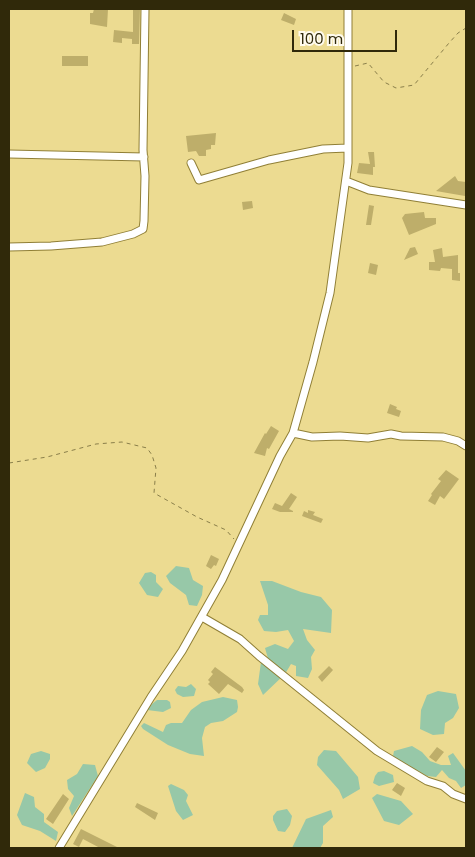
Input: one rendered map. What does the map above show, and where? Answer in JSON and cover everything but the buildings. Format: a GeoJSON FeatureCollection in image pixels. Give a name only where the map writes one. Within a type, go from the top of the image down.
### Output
{"type":"FeatureCollection","features":[{"type":"Feature","properties":{"kind":"street"},"geometry":{"type":"LineString","coordinates":[[9,247],[102,242],[139,232],[142,229],[144,221],[145,9]]}},
{"type":"Feature","properties":{"kind":"street"},"geometry":{"type":"LineString","coordinates":[[59,848],[141,712],[182,652],[202,617],[239,546],[280,456],[293,433],[314,362],[330,293],[346,181],[348,163],[348,9]]}},
{"type":"Feature","properties":{"kind":"street"},"geometry":{"type":"LineString","coordinates":[[191,163],[199,180],[269,160],[323,149],[348,148]]}},
{"type":"Feature","properties":{"kind":"street"},"geometry":{"type":"LineString","coordinates":[[9,154],[144,157]]}},
{"type":"Feature","properties":{"kind":"street"},"geometry":{"type":"LineString","coordinates":[[346,181],[369,190],[466,205]]}},
{"type":"Feature","properties":{"kind":"street"},"geometry":{"type":"LineString","coordinates":[[293,433],[312,437],[368,438],[391,434],[443,437],[458,441],[466,446]]}},
{"type":"Feature","properties":{"kind":"street"},"geometry":{"type":"LineString","coordinates":[[202,617],[240,639],[377,751],[426,781],[443,786],[453,794],[466,799]]}},
{"type":"Feature","properties":{"kind":"path"},"geometry":{"type":"LineString","coordinates":[[349,68],[368,63],[384,82],[396,88],[414,85],[458,33],[466,28]]}},
{"type":"Feature","properties":{"kind":"path"},"geometry":{"type":"LineString","coordinates":[[9,463],[47,457],[96,444],[122,442],[147,448],[152,455],[156,468],[154,493],[196,517],[226,530],[239,546]]}},
{"type":"Feature","properties":{"kind":"green space"},"geometry":{"type":"Polygon","coordinates":[[[176,566],[189,568],[193,580],[203,586],[202,595],[197,606],[189,605],[186,595],[170,583],[166,576],[176,566]]]}},
{"type":"Feature","properties":{"kind":"green space"},"geometry":{"type":"Polygon","coordinates":[[[151,572],[156,575],[156,582],[163,589],[158,597],[147,595],[139,583],[145,573],[151,572]]]}},
{"type":"Feature","properties":{"kind":"green space"},"geometry":{"type":"Polygon","coordinates":[[[260,581],[272,581],[321,597],[332,610],[331,633],[303,629],[307,640],[315,650],[311,657],[312,669],[308,678],[296,676],[296,666],[291,664],[285,674],[263,695],[258,684],[261,662],[269,662],[265,648],[275,644],[288,649],[294,641],[288,630],[264,631],[258,620],[260,615],[268,615],[268,605],[260,581]]]}},
{"type":"Feature","properties":{"kind":"green space"},"geometry":{"type":"Polygon","coordinates":[[[191,684],[196,689],[194,696],[183,697],[177,694],[175,690],[178,686],[186,687],[191,684]]]}},
{"type":"Feature","properties":{"kind":"green space"},"geometry":{"type":"Polygon","coordinates":[[[438,691],[456,694],[459,708],[453,718],[445,723],[444,734],[433,735],[420,729],[421,710],[427,695],[438,691]]]}},
{"type":"Feature","properties":{"kind":"green space"},"geometry":{"type":"Polygon","coordinates":[[[223,697],[237,700],[237,712],[223,721],[211,723],[205,727],[202,738],[204,756],[190,754],[168,745],[141,726],[144,723],[163,732],[166,725],[182,723],[191,710],[202,702],[223,697]]]}},
{"type":"Feature","properties":{"kind":"green space"},"geometry":{"type":"Polygon","coordinates":[[[157,700],[167,700],[170,702],[171,708],[163,712],[147,710],[157,700]]]}},
{"type":"Feature","properties":{"kind":"green space"},"geometry":{"type":"Polygon","coordinates":[[[412,746],[422,752],[430,761],[441,765],[451,765],[448,756],[453,753],[466,771],[466,785],[461,788],[456,781],[449,778],[442,770],[436,777],[427,776],[393,756],[394,751],[412,746]]]}},
{"type":"Feature","properties":{"kind":"green space"},"geometry":{"type":"Polygon","coordinates":[[[324,750],[336,751],[358,777],[360,789],[343,799],[339,790],[317,765],[318,757],[324,750]]]}},
{"type":"Feature","properties":{"kind":"green space"},"geometry":{"type":"Polygon","coordinates":[[[41,751],[50,754],[50,759],[45,768],[36,772],[27,763],[31,754],[41,751]]]}},
{"type":"Feature","properties":{"kind":"green space"},"geometry":{"type":"Polygon","coordinates":[[[83,764],[95,765],[98,776],[72,816],[69,808],[74,796],[68,789],[67,780],[77,774],[83,764]]]}},
{"type":"Feature","properties":{"kind":"green space"},"geometry":{"type":"Polygon","coordinates":[[[384,771],[393,775],[394,782],[379,786],[373,783],[378,772],[384,771]]]}},
{"type":"Feature","properties":{"kind":"green space"},"geometry":{"type":"Polygon","coordinates":[[[171,784],[184,790],[188,795],[186,801],[193,815],[183,820],[176,811],[168,786],[171,784]]]}},
{"type":"Feature","properties":{"kind":"green space"},"geometry":{"type":"Polygon","coordinates":[[[25,793],[34,797],[35,807],[44,814],[44,822],[58,832],[56,841],[40,831],[22,825],[17,815],[25,793]]]}},
{"type":"Feature","properties":{"kind":"green space"},"geometry":{"type":"Polygon","coordinates":[[[377,794],[401,801],[413,814],[399,825],[384,821],[372,798],[377,794]]]}},
{"type":"Feature","properties":{"kind":"green space"},"geometry":{"type":"Polygon","coordinates":[[[287,809],[292,816],[290,825],[285,832],[278,831],[273,816],[277,811],[287,809]]]}},
{"type":"Feature","properties":{"kind":"green space"},"geometry":{"type":"Polygon","coordinates":[[[331,810],[333,817],[323,826],[323,843],[320,848],[292,848],[306,819],[331,810]]]}}]}
